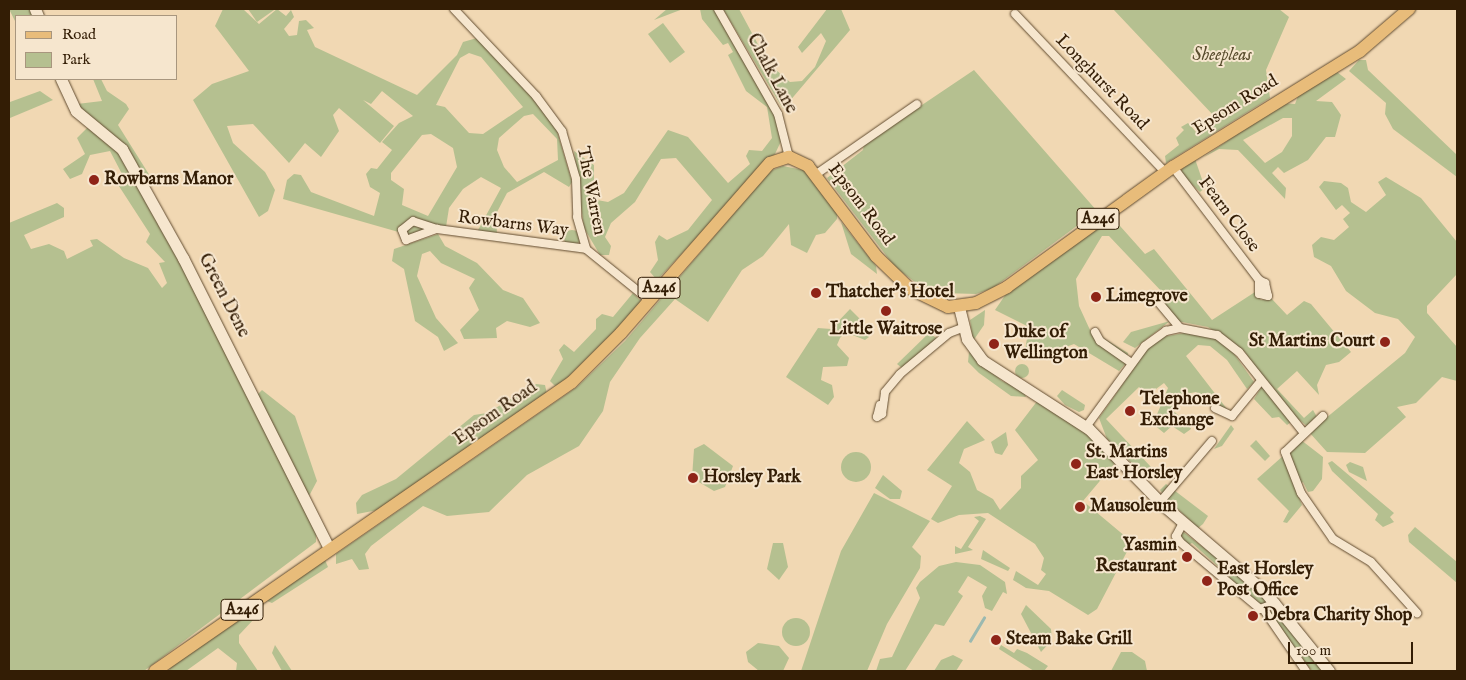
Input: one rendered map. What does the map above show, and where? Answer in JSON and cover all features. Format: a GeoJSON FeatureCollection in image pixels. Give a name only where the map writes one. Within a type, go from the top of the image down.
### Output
{"type":"FeatureCollection","features":[{"type":"Feature","properties":{"kind":"main road","name":"Epsom Road"},"geometry":{"type":"LineString","coordinates":[[329,548],[572,382],[649,300],[760,171],[789,157],[815,175],[890,272],[935,304],[959,307],[1007,287],[1169,170],[1341,64],[1409,9]]}},
{"type":"Feature","properties":{"kind":"main road","name":"A246"},"geometry":{"type":"LineString","coordinates":[[159,670],[329,548]]}},
{"type":"Feature","properties":{"kind":"street","name":"The Warren"},"geometry":{"type":"LineString","coordinates":[[454,9],[536,96],[562,131],[576,179],[577,217],[586,249],[649,300]]}},
{"type":"Feature","properties":{"kind":"street","name":"Chalk Lane"},"geometry":{"type":"LineString","coordinates":[[718,9],[778,114],[789,157]]}},
{"type":"Feature","properties":{"kind":"street","name":"Longhurst Road"},"geometry":{"type":"LineString","coordinates":[[1015,14],[1169,170]]}},
{"type":"Feature","properties":{"kind":"street","name":"Green Dene"},"geometry":{"type":"LineString","coordinates":[[61,80],[76,111],[122,149],[183,258],[329,548]]}},
{"type":"Feature","properties":{"kind":"street"},"geometry":{"type":"LineString","coordinates":[[815,175],[917,104]]}},
{"type":"Feature","properties":{"kind":"street","name":"Fearn Close"},"geometry":{"type":"LineString","coordinates":[[1169,170],[1258,280]]}},
{"type":"Feature","properties":{"kind":"street","name":"Rowbarns Way"},"geometry":{"type":"LineString","coordinates":[[436,229],[586,249]]}},
{"type":"Feature","properties":{"kind":"street"},"geometry":{"type":"LineString","coordinates":[[1154,297],[1180,328]]}},
{"type":"Feature","properties":{"kind":"street"},"geometry":{"type":"LineString","coordinates":[[959,307],[962,328],[982,360],[1086,427],[1160,502],[1276,603],[1329,671]]}},
{"type":"Feature","properties":{"kind":"street"},"geometry":{"type":"LineString","coordinates":[[880,405],[905,370],[962,328]]}},
{"type":"Feature","properties":{"kind":"street"},"geometry":{"type":"LineString","coordinates":[[1086,427],[1131,362],[1155,336],[1180,328],[1217,335],[1239,352],[1260,382],[1303,432]]}},
{"type":"Feature","properties":{"kind":"street"},"geometry":{"type":"LineString","coordinates":[[1095,332],[1100,341],[1131,362]]}},
{"type":"Feature","properties":{"kind":"street"},"geometry":{"type":"LineString","coordinates":[[1215,408],[1232,416],[1260,382]]}},
{"type":"Feature","properties":{"kind":"street"},"geometry":{"type":"LineString","coordinates":[[1322,416],[1303,432],[1285,452],[1312,513],[1333,539],[1371,562],[1417,613]]}},
{"type":"Feature","properties":{"kind":"street"},"geometry":{"type":"LineString","coordinates":[[1160,502],[1212,441]]}},
{"type":"Feature","properties":{"kind":"street"},"geometry":{"type":"LineString","coordinates":[[1183,523],[1176,536],[1264,610],[1306,671]]}},
{"type":"Feature","properties":{"kind":"street"},"geometry":{"type":"LineString","coordinates":[[1264,610],[1276,603]]}},
{"type":"Feature","properties":{"kind":"green space"},"geometry":{"type":"Polygon","coordinates":[[[9,9],[31,9],[34,15],[15,15],[15,21],[9,9]]]}},
{"type":"Feature","properties":{"kind":"green space"},"geometry":{"type":"Polygon","coordinates":[[[223,9],[243,9],[259,24],[277,9],[286,16],[291,10],[294,17],[284,29],[289,36],[297,35],[299,21],[306,20],[314,28],[307,30],[315,47],[417,95],[457,55],[463,42],[477,38],[554,121],[572,182],[569,187],[544,172],[507,193],[496,214],[497,234],[477,232],[501,188],[481,177],[463,189],[449,208],[446,227],[409,235],[283,199],[287,180],[294,174],[301,175],[311,192],[374,216],[380,193],[370,187],[366,174],[371,168],[377,169],[392,150],[382,142],[399,123],[413,116],[382,91],[371,104],[363,100],[394,126],[380,143],[339,108],[333,115],[339,131],[321,157],[305,143],[289,163],[253,124],[227,126],[233,143],[265,172],[275,190],[268,211],[259,217],[193,100],[212,84],[249,71],[215,26],[223,9]],[[469,53],[460,58],[436,105],[445,107],[469,133],[483,134],[523,107],[481,57],[469,53]],[[533,114],[524,116],[499,138],[497,150],[504,167],[517,182],[558,160],[557,139],[533,114]],[[431,134],[422,135],[391,173],[391,180],[404,189],[402,205],[428,216],[457,167],[453,148],[431,134]]]}},
{"type":"Feature","properties":{"kind":"green space"},"geometry":{"type":"Polygon","coordinates":[[[248,9],[273,9],[274,10],[257,22],[248,9]]]}},
{"type":"Feature","properties":{"kind":"green space"},"geometry":{"type":"Polygon","coordinates":[[[667,9],[683,9],[654,20],[667,9]]]}},
{"type":"Feature","properties":{"kind":"green space"},"geometry":{"type":"Polygon","coordinates":[[[700,9],[715,9],[773,109],[783,137],[775,154],[657,280],[650,272],[658,260],[655,242],[659,235],[667,240],[688,230],[712,200],[676,158],[661,159],[635,202],[611,223],[605,237],[611,246],[609,255],[600,255],[584,228],[574,151],[594,165],[594,194],[597,200],[608,202],[624,193],[668,130],[688,137],[728,183],[750,164],[746,156],[749,150],[762,151],[772,138],[767,107],[746,91],[728,55],[733,52],[728,43],[723,45],[702,19],[700,9]]]}},
{"type":"Feature","properties":{"kind":"green space"},"geometry":{"type":"Polygon","coordinates":[[[723,9],[739,9],[768,63],[790,82],[802,81],[815,67],[826,41],[821,33],[802,53],[798,47],[827,9],[841,9],[850,30],[783,109],[723,9]]]}},
{"type":"Feature","properties":{"kind":"green space","name":"Sheepleas"},"geometry":{"type":"Polygon","coordinates":[[[1113,9],[1279,9],[1289,17],[1266,70],[1270,98],[1166,163],[1165,156],[1179,145],[1176,138],[1184,130],[1181,127],[1188,123],[1196,132],[1214,116],[1113,9]]]}},
{"type":"Feature","properties":{"kind":"green space"},"geometry":{"type":"Polygon","coordinates":[[[663,23],[685,52],[670,63],[648,34],[663,23]]]}},
{"type":"Feature","properties":{"kind":"green space"},"geometry":{"type":"Polygon","coordinates":[[[1359,60],[1366,60],[1368,70],[1457,155],[1457,177],[1393,129],[1385,114],[1386,103],[1349,71],[1359,60]]]}},
{"type":"Feature","properties":{"kind":"green space"},"geometry":{"type":"Polygon","coordinates":[[[974,70],[1097,211],[993,288],[976,294],[942,293],[915,282],[895,267],[827,178],[863,150],[864,144],[974,70]]]}},
{"type":"Feature","properties":{"kind":"green space"},"geometry":{"type":"Polygon","coordinates":[[[1337,72],[1346,79],[1316,101],[1332,102],[1341,115],[1335,137],[1326,137],[1308,160],[1284,173],[1278,167],[1272,173],[1286,188],[1285,199],[1238,150],[1219,149],[1204,157],[1282,103],[1295,104],[1298,96],[1337,72]],[[1283,118],[1243,140],[1265,163],[1282,152],[1292,136],[1292,118],[1283,118]]]}},
{"type":"Feature","properties":{"kind":"green space"},"geometry":{"type":"Polygon","coordinates":[[[93,80],[102,80],[107,91],[126,104],[129,109],[118,125],[150,176],[137,170],[77,104],[102,101],[93,80]]]}},
{"type":"Feature","properties":{"kind":"green space"},"geometry":{"type":"Polygon","coordinates":[[[40,91],[53,100],[10,118],[10,102],[40,91]]]}},
{"type":"Feature","properties":{"kind":"green space"},"geometry":{"type":"Polygon","coordinates":[[[90,125],[119,152],[196,291],[316,533],[316,542],[144,671],[9,671],[9,223],[57,203],[64,208],[64,217],[24,235],[31,249],[49,244],[64,251],[67,259],[93,246],[90,240],[97,239],[124,258],[148,268],[162,288],[167,283],[159,263],[165,262],[146,242],[150,234],[115,180],[122,174],[110,151],[90,155],[82,174],[70,179],[63,169],[85,154],[77,138],[90,125]]]}},
{"type":"Feature","properties":{"kind":"green space"},"geometry":{"type":"Polygon","coordinates":[[[1195,159],[1205,188],[1200,192],[1181,174],[1183,166],[1195,159]]]}},
{"type":"Feature","properties":{"kind":"green space"},"geometry":{"type":"Polygon","coordinates":[[[783,166],[808,171],[837,213],[837,219],[825,233],[816,235],[807,253],[791,245],[789,224],[763,256],[742,270],[708,322],[675,299],[640,338],[610,382],[603,411],[579,446],[527,475],[489,512],[447,516],[423,506],[371,546],[365,554],[369,569],[359,570],[352,559],[336,564],[336,554],[577,387],[625,341],[770,171],[783,166]]]}},
{"type":"Feature","properties":{"kind":"green space"},"geometry":{"type":"Polygon","coordinates":[[[1386,177],[1421,198],[1457,242],[1457,274],[1427,306],[1427,313],[1457,347],[1457,381],[1442,377],[1416,403],[1397,407],[1406,417],[1365,453],[1327,452],[1309,432],[1405,353],[1415,337],[1398,319],[1375,313],[1346,291],[1331,266],[1314,257],[1312,245],[1321,237],[1334,240],[1349,227],[1343,219],[1350,213],[1342,205],[1336,210],[1319,187],[1324,181],[1341,183],[1348,188],[1351,202],[1366,212],[1386,195],[1378,182],[1386,177]]]}},
{"type":"Feature","properties":{"kind":"green space"},"geometry":{"type":"Polygon","coordinates":[[[1112,217],[1145,254],[1154,249],[1212,320],[1255,292],[1261,300],[1271,298],[1287,315],[1304,301],[1311,304],[1351,352],[1339,362],[1326,365],[1317,385],[1319,395],[1297,371],[1277,389],[1304,418],[1313,410],[1317,417],[1307,426],[1297,418],[1287,425],[1279,417],[1272,418],[1254,399],[1264,383],[1245,352],[1208,327],[1177,321],[1159,299],[1164,294],[1109,236],[1102,236],[1076,279],[1079,306],[1090,330],[1128,353],[1127,362],[1119,371],[1074,344],[1036,358],[1025,350],[1029,327],[995,310],[1006,294],[1112,217]]]}},
{"type":"Feature","properties":{"kind":"green space"},"geometry":{"type":"Polygon","coordinates":[[[841,222],[876,266],[877,274],[851,254],[841,222]]]}},
{"type":"Feature","properties":{"kind":"green space"},"geometry":{"type":"Polygon","coordinates":[[[569,230],[575,230],[580,235],[578,244],[569,246],[564,241],[564,235],[569,230]]]}},
{"type":"Feature","properties":{"kind":"green space"},"geometry":{"type":"Polygon","coordinates":[[[438,234],[445,246],[477,263],[503,290],[523,298],[540,323],[530,327],[507,321],[496,328],[497,338],[464,339],[460,330],[479,310],[469,288],[475,279],[441,263],[430,251],[422,254],[417,276],[436,318],[458,343],[444,351],[438,337],[415,321],[404,269],[392,261],[394,249],[438,234]]]}},
{"type":"Feature","properties":{"kind":"green space"},"geometry":{"type":"Polygon","coordinates":[[[633,293],[643,303],[558,387],[554,385],[550,381],[563,359],[559,350],[564,344],[574,352],[596,329],[596,319],[602,314],[613,317],[633,293]]]}},
{"type":"Feature","properties":{"kind":"green space"},"geometry":{"type":"Polygon","coordinates":[[[850,309],[861,320],[856,325],[869,337],[865,340],[845,332],[840,338],[837,345],[849,358],[847,366],[823,367],[821,380],[832,385],[834,397],[828,405],[786,377],[818,328],[831,329],[850,309]]]}},
{"type":"Feature","properties":{"kind":"green space"},"geometry":{"type":"Polygon","coordinates":[[[985,310],[984,325],[973,341],[970,320],[985,310]]]}},
{"type":"Feature","properties":{"kind":"green space"},"geometry":{"type":"Polygon","coordinates":[[[1170,321],[1135,348],[1123,342],[1131,332],[1170,321]]]}},
{"type":"Feature","properties":{"kind":"green space"},"geometry":{"type":"Polygon","coordinates":[[[929,333],[938,339],[902,368],[897,364],[929,333]]]}},
{"type":"Feature","properties":{"kind":"green space"},"geometry":{"type":"Polygon","coordinates":[[[1184,333],[1215,338],[1230,348],[1254,382],[1247,389],[1227,360],[1210,346],[1198,345],[1186,356],[1227,409],[1224,413],[1196,392],[1180,395],[1171,409],[1189,424],[1191,429],[1184,434],[1172,426],[1164,433],[1153,424],[1168,388],[1164,383],[1148,395],[1139,387],[1106,419],[1151,467],[1146,477],[1107,439],[1099,418],[1150,345],[1162,337],[1184,333]]]}},
{"type":"Feature","properties":{"kind":"green space"},"geometry":{"type":"Polygon","coordinates":[[[969,352],[1002,381],[1023,390],[1026,397],[1011,396],[979,373],[968,362],[969,352]]]}},
{"type":"Feature","properties":{"kind":"green space"},"geometry":{"type":"Polygon","coordinates":[[[1019,364],[1025,364],[1029,371],[1025,378],[1019,378],[1015,374],[1015,368],[1019,364]]]}},
{"type":"Feature","properties":{"kind":"green space"},"geometry":{"type":"Polygon","coordinates":[[[536,384],[545,385],[547,394],[378,510],[357,514],[356,503],[362,495],[396,479],[474,415],[487,413],[536,384]]]}},
{"type":"Feature","properties":{"kind":"green space"},"geometry":{"type":"Polygon","coordinates":[[[262,390],[295,416],[317,481],[309,496],[257,395],[262,390]]]}},
{"type":"Feature","properties":{"kind":"green space"},"geometry":{"type":"Polygon","coordinates":[[[1062,390],[1085,405],[1084,410],[1079,412],[1065,405],[1057,396],[1062,390]]]}},
{"type":"Feature","properties":{"kind":"green space"},"geometry":{"type":"Polygon","coordinates":[[[1038,400],[1088,435],[1115,463],[1083,501],[1132,542],[1097,609],[1088,615],[1049,591],[1026,588],[1013,580],[1016,571],[1038,585],[1046,574],[1041,570],[1044,558],[1035,544],[988,513],[959,515],[938,523],[931,519],[952,486],[927,470],[967,421],[985,440],[964,449],[959,463],[970,472],[977,490],[993,499],[1000,510],[1021,488],[1021,476],[1038,460],[1015,430],[1038,400]]]}},
{"type":"Feature","properties":{"kind":"green space"},"geometry":{"type":"Polygon","coordinates":[[[1231,425],[1234,429],[1222,446],[1214,449],[1231,425]]]}},
{"type":"Feature","properties":{"kind":"green space"},"geometry":{"type":"Polygon","coordinates":[[[1006,432],[1008,445],[1002,455],[995,453],[991,442],[1006,432]]]}},
{"type":"Feature","properties":{"kind":"green space"},"geometry":{"type":"Polygon","coordinates":[[[1256,440],[1270,456],[1265,461],[1250,446],[1256,440]]]}},
{"type":"Feature","properties":{"kind":"green space"},"geometry":{"type":"Polygon","coordinates":[[[1301,440],[1323,457],[1322,479],[1313,491],[1308,492],[1303,482],[1295,487],[1302,505],[1287,523],[1283,522],[1289,511],[1257,479],[1301,440]]]}},
{"type":"Feature","properties":{"kind":"green space"},"geometry":{"type":"Polygon","coordinates":[[[704,444],[733,466],[725,487],[714,491],[692,478],[694,449],[704,444]]]}},
{"type":"Feature","properties":{"kind":"green space"},"geometry":{"type":"Polygon","coordinates":[[[856,452],[862,453],[870,461],[870,473],[862,481],[856,482],[850,481],[842,473],[841,467],[842,461],[850,453],[856,452]]]}},
{"type":"Feature","properties":{"kind":"green space"},"geometry":{"type":"Polygon","coordinates":[[[1332,461],[1394,513],[1390,517],[1394,522],[1383,527],[1375,520],[1378,514],[1332,471],[1328,463],[1332,461]]]}},
{"type":"Feature","properties":{"kind":"green space"},"geometry":{"type":"Polygon","coordinates":[[[1350,462],[1363,467],[1367,481],[1349,472],[1346,465],[1350,462]]]}},
{"type":"Feature","properties":{"kind":"green space"},"geometry":{"type":"Polygon","coordinates":[[[883,475],[902,491],[900,499],[890,499],[875,488],[883,475]]]}},
{"type":"Feature","properties":{"kind":"green space"},"geometry":{"type":"Polygon","coordinates":[[[1166,484],[1208,516],[1203,524],[1198,528],[1166,498],[1160,490],[1166,484]]]}},
{"type":"Feature","properties":{"kind":"green space"},"geometry":{"type":"Polygon","coordinates":[[[874,493],[930,521],[912,547],[921,556],[920,568],[887,624],[867,671],[801,671],[841,551],[874,493]]]}},
{"type":"Feature","properties":{"kind":"green space"},"geometry":{"type":"Polygon","coordinates":[[[980,516],[986,519],[968,547],[973,550],[955,554],[955,546],[961,549],[979,521],[974,517],[980,516]]]}},
{"type":"Feature","properties":{"kind":"green space"},"geometry":{"type":"Polygon","coordinates":[[[1415,527],[1457,562],[1457,583],[1409,542],[1408,535],[1415,527]]]}},
{"type":"Feature","properties":{"kind":"green space"},"geometry":{"type":"Polygon","coordinates":[[[1182,531],[1225,564],[1221,569],[1192,543],[1188,545],[1181,538],[1182,531]]]}},
{"type":"Feature","properties":{"kind":"green space"},"geometry":{"type":"Polygon","coordinates":[[[773,543],[783,543],[788,567],[779,580],[767,569],[773,543]]]}},
{"type":"Feature","properties":{"kind":"green space"},"geometry":{"type":"Polygon","coordinates":[[[983,550],[1010,568],[1008,571],[981,559],[983,550]]]}},
{"type":"Feature","properties":{"kind":"green space"},"geometry":{"type":"Polygon","coordinates":[[[325,560],[328,567],[272,603],[267,601],[325,560]]]}},
{"type":"Feature","properties":{"kind":"green space"},"geometry":{"type":"Polygon","coordinates":[[[956,562],[980,565],[1005,582],[1007,594],[1003,592],[992,611],[985,608],[982,596],[987,587],[968,576],[958,592],[963,596],[944,626],[935,624],[905,671],[876,671],[880,659],[892,657],[920,598],[916,588],[920,582],[939,566],[956,562]]]}},
{"type":"Feature","properties":{"kind":"green space"},"geometry":{"type":"Polygon","coordinates":[[[1235,571],[1268,602],[1259,607],[1229,577],[1235,571]]]}},
{"type":"Feature","properties":{"kind":"green space"},"geometry":{"type":"Polygon","coordinates":[[[1026,605],[1051,629],[1052,640],[1041,652],[1021,614],[1026,605]]]}},
{"type":"Feature","properties":{"kind":"green space"},"geometry":{"type":"Polygon","coordinates":[[[1276,608],[1323,671],[1312,671],[1274,621],[1270,613],[1276,608]]]}},
{"type":"Feature","properties":{"kind":"green space"},"geometry":{"type":"Polygon","coordinates":[[[254,611],[254,619],[239,635],[239,643],[258,671],[236,671],[237,663],[218,648],[186,671],[169,671],[172,663],[254,611]]]}},
{"type":"Feature","properties":{"kind":"green space"},"geometry":{"type":"Polygon","coordinates":[[[796,618],[806,622],[810,632],[806,642],[796,646],[786,642],[782,632],[786,622],[796,618]]]}},
{"type":"Feature","properties":{"kind":"green space"},"geometry":{"type":"Polygon","coordinates":[[[758,643],[779,646],[789,658],[783,671],[759,671],[748,662],[746,652],[758,643]]]}},
{"type":"Feature","properties":{"kind":"green space"},"geometry":{"type":"Polygon","coordinates":[[[275,645],[292,671],[282,671],[272,653],[275,645]]]}},
{"type":"Feature","properties":{"kind":"green space"},"geometry":{"type":"Polygon","coordinates":[[[1001,645],[1014,653],[1017,649],[1027,653],[1048,666],[1044,671],[1034,671],[999,649],[1001,645]]]}},
{"type":"Feature","properties":{"kind":"green space"},"geometry":{"type":"Polygon","coordinates":[[[1121,652],[1132,652],[1145,661],[1147,671],[1111,671],[1121,652]]]}},
{"type":"Feature","properties":{"kind":"green space"},"geometry":{"type":"Polygon","coordinates":[[[953,655],[963,660],[956,671],[934,671],[941,660],[953,655]]]}},
{"type":"Feature","properties":{"kind":"waterway"},"geometry":{"type":"LineString","coordinates":[[970,641],[984,618]]}},
{"type":"Feature","properties":{"kind":"place","name":"Rowbarns Manor"},"geometry":{"type":"Point","coordinates":[94,180]}},
{"type":"Feature","properties":{"kind":"place","name":"Thatcher's Hotel"},"geometry":{"type":"Point","coordinates":[816,293]}},
{"type":"Feature","properties":{"kind":"place","name":"Limegrove"},"geometry":{"type":"Point","coordinates":[1096,297]}},
{"type":"Feature","properties":{"kind":"place","name":"Little Waitrose"},"geometry":{"type":"Point","coordinates":[886,311]}},
{"type":"Feature","properties":{"kind":"place","name":"St Martins Court"},"geometry":{"type":"Point","coordinates":[1385,342]}},
{"type":"Feature","properties":{"kind":"place","name":"Duke of Wellington"},"geometry":{"type":"Point","coordinates":[994,344]}},
{"type":"Feature","properties":{"kind":"place","name":"Telephone Exchange"},"geometry":{"type":"Point","coordinates":[1130,411]}},
{"type":"Feature","properties":{"kind":"place","name":"St. Martins East Horsley"},"geometry":{"type":"Point","coordinates":[1076,464]}},
{"type":"Feature","properties":{"kind":"place","name":"Horsley Park"},"geometry":{"type":"Point","coordinates":[693,478]}},
{"type":"Feature","properties":{"kind":"place","name":"Mausoleum"},"geometry":{"type":"Point","coordinates":[1080,507]}},
{"type":"Feature","properties":{"kind":"place","name":"Yasmin Restaurant"},"geometry":{"type":"Point","coordinates":[1187,557]}},
{"type":"Feature","properties":{"kind":"place","name":"East Horsley Post Office"},"geometry":{"type":"Point","coordinates":[1207,581]}},
{"type":"Feature","properties":{"kind":"place","name":"Debra Charity Shop"},"geometry":{"type":"Point","coordinates":[1253,616]}},
{"type":"Feature","properties":{"kind":"place","name":"Steam Bake Grill"},"geometry":{"type":"Point","coordinates":[996,640]}}]}
